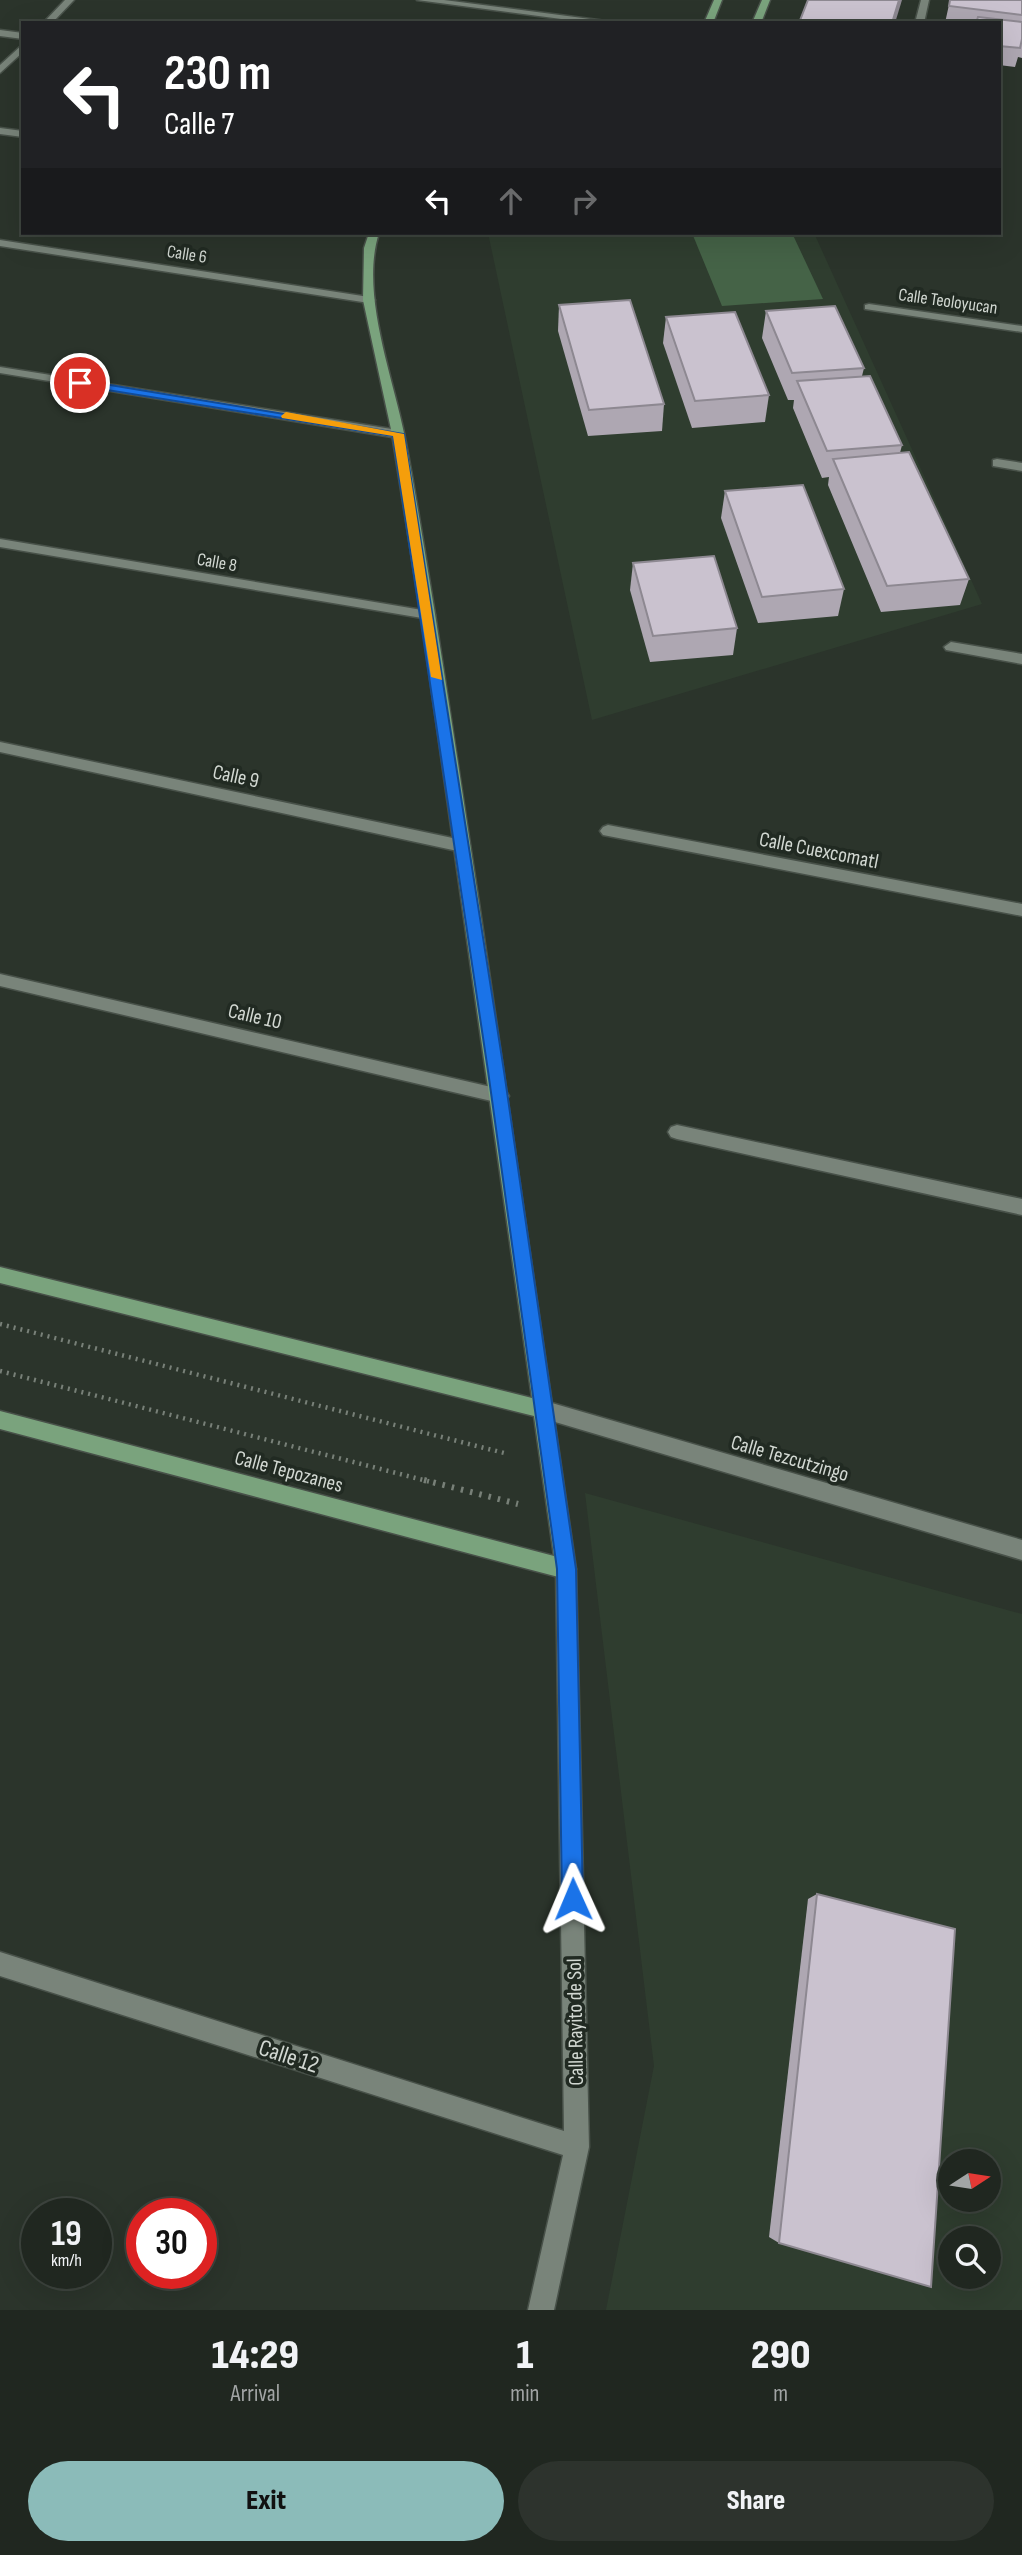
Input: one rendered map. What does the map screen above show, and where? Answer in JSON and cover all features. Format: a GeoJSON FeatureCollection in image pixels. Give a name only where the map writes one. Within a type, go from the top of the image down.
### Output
{"type":"FeatureCollection","features":[{"type":"Feature","properties":{"kind":"main road"},"geometry":{"type":"LineString","coordinates":[[709,21],[718,0]]}},
{"type":"Feature","properties":{"kind":"main road"},"geometry":{"type":"LineString","coordinates":[[757,21],[766,0]]}},
{"type":"Feature","properties":{"kind":"main road","name":"Calle Rayito de Sol"},"geometry":{"type":"LineString","coordinates":[[373,235],[369,247],[369,300],[398,434],[428,615],[500,1096],[566,1569]]}},
{"type":"Feature","properties":{"kind":"main road"},"geometry":{"type":"LineString","coordinates":[[0,1275],[545,1410]]}},
{"type":"Feature","properties":{"kind":"main road","name":"Calle Tepozanes"},"geometry":{"type":"LineString","coordinates":[[0,1420],[566,1569]]}},
{"type":"Feature","properties":{"kind":"street"},"geometry":{"type":"LineString","coordinates":[[49,21],[70,0]]}},
{"type":"Feature","properties":{"kind":"street"},"geometry":{"type":"LineString","coordinates":[[421,0],[600,21]]}},
{"type":"Feature","properties":{"kind":"street"},"geometry":{"type":"LineString","coordinates":[[920,21],[925,0]]}},
{"type":"Feature","properties":{"kind":"street"},"geometry":{"type":"LineString","coordinates":[[0,33],[21,36]]}},
{"type":"Feature","properties":{"kind":"street"},"geometry":{"type":"LineString","coordinates":[[0,70],[21,49]]}},
{"type":"Feature","properties":{"kind":"street"},"geometry":{"type":"LineString","coordinates":[[0,131],[21,134]]}},
{"type":"Feature","properties":{"kind":"street","name":"Calle 6"},"geometry":{"type":"LineString","coordinates":[[0,243],[369,300]]}},
{"type":"Feature","properties":{"kind":"street","name":"Calle Teoloyucan"},"geometry":{"type":"LineString","coordinates":[[869,307],[1022,329]]}},
{"type":"Feature","properties":{"kind":"street"},"geometry":{"type":"LineString","coordinates":[[0,370],[398,434]]}},
{"type":"Feature","properties":{"kind":"street"},"geometry":{"type":"LineString","coordinates":[[997,463],[1022,467]]}},
{"type":"Feature","properties":{"kind":"street","name":"Calle 8"},"geometry":{"type":"LineString","coordinates":[[0,543],[428,615]]}},
{"type":"Feature","properties":{"kind":"street"},"geometry":{"type":"LineString","coordinates":[[951,647],[1022,659]]}},
{"type":"Feature","properties":{"kind":"street","name":"Calle 9"},"geometry":{"type":"LineString","coordinates":[[0,747],[462,846]]}},
{"type":"Feature","properties":{"kind":"street","name":"Calle Cuexcomatl"},"geometry":{"type":"LineString","coordinates":[[608,831],[1022,910]]}},
{"type":"Feature","properties":{"kind":"street","name":"Calle 10"},"geometry":{"type":"LineString","coordinates":[[0,980],[500,1096]]}},
{"type":"Feature","properties":{"kind":"street"},"geometry":{"type":"LineString","coordinates":[[677,1132],[1022,1207]]}},
{"type":"Feature","properties":{"kind":"street","name":"Calle Tezcutzingo"},"geometry":{"type":"LineString","coordinates":[[545,1410],[1022,1550]]}},
{"type":"Feature","properties":{"kind":"street","name":"Calle Rayito de Sol"},"geometry":{"type":"LineString","coordinates":[[541,2310],[577,2147],[566,1569]]}},
{"type":"Feature","properties":{"kind":"street","name":"Calle 12"},"geometry":{"type":"LineString","coordinates":[[0,1964],[577,2147]]}},
{"type":"Feature","properties":{"kind":"path"},"geometry":{"type":"LineString","coordinates":[[0,1324],[553,1465]]}},
{"type":"Feature","properties":{"kind":"path"},"geometry":{"type":"LineString","coordinates":[[0,1371],[559,1515]]}},
{"type":"Feature","properties":{"kind":"shaded area"},"geometry":{"type":"Polygon","coordinates":[[[488,235],[815,235],[982,604],[592,720],[488,235]]]}},
{"type":"Feature","properties":{"kind":"shaded area"},"geometry":{"type":"Polygon","coordinates":[[[585,1493],[1022,1614],[1022,2310],[606,2310],[654,2066],[585,1493]]]}},
{"type":"Feature","properties":{"kind":"green space"},"geometry":{"type":"Polygon","coordinates":[[[693,235],[793,235],[823,299],[722,306],[693,235]]]}},
{"type":"Feature","properties":{"kind":"building"},"geometry":{"type":"Polygon","coordinates":[[[808,0],[899,0],[893,21],[800,21],[808,0]]]}},
{"type":"Feature","properties":{"kind":"building"},"geometry":{"type":"Polygon","coordinates":[[[950,0],[1022,0],[1022,15],[949,6],[950,0]]]}},
{"type":"Feature","properties":{"kind":"building"},"geometry":{"type":"Polygon","coordinates":[[[978,17],[1022,22],[1020,48],[1001,46],[1001,21],[977,21],[978,17]]]}},
{"type":"Feature","properties":{"kind":"building"},"geometry":{"type":"Polygon","coordinates":[[[630,300],[664,404],[589,410],[559,305],[630,300]]]}},
{"type":"Feature","properties":{"kind":"building"},"geometry":{"type":"Polygon","coordinates":[[[835,306],[864,368],[792,373],[766,311],[835,306]]]}},
{"type":"Feature","properties":{"kind":"building"},"geometry":{"type":"Polygon","coordinates":[[[735,312],[769,395],[695,401],[666,317],[735,312]]]}},
{"type":"Feature","properties":{"kind":"building"},"geometry":{"type":"Polygon","coordinates":[[[870,376],[902,445],[827,451],[797,381],[870,376]]]}},
{"type":"Feature","properties":{"kind":"building"},"geometry":{"type":"Polygon","coordinates":[[[909,452],[969,579],[887,586],[833,459],[909,452]]]}},
{"type":"Feature","properties":{"kind":"building"},"geometry":{"type":"Polygon","coordinates":[[[803,485],[844,589],[762,597],[725,491],[803,485]]]}},
{"type":"Feature","properties":{"kind":"building"},"geometry":{"type":"Polygon","coordinates":[[[714,556],[737,628],[653,636],[633,563],[714,556]]]}},
{"type":"Feature","properties":{"kind":"building"},"geometry":{"type":"Polygon","coordinates":[[[817,1894],[955,1929],[940,2149],[938,2149],[931,2287],[779,2243],[817,1894]]]}},
{"type":"Feature","properties":{"kind":"slow traffic"},"geometry":{"type":"LineString","coordinates":[[286,416],[398,434],[437,677]]}},
{"type":"Feature","properties":{"kind":"route"},"geometry":{"type":"LineString","coordinates":[[80,383],[398,434],[428,615],[496,1071],[566,1569],[573,1899]]}}]}
